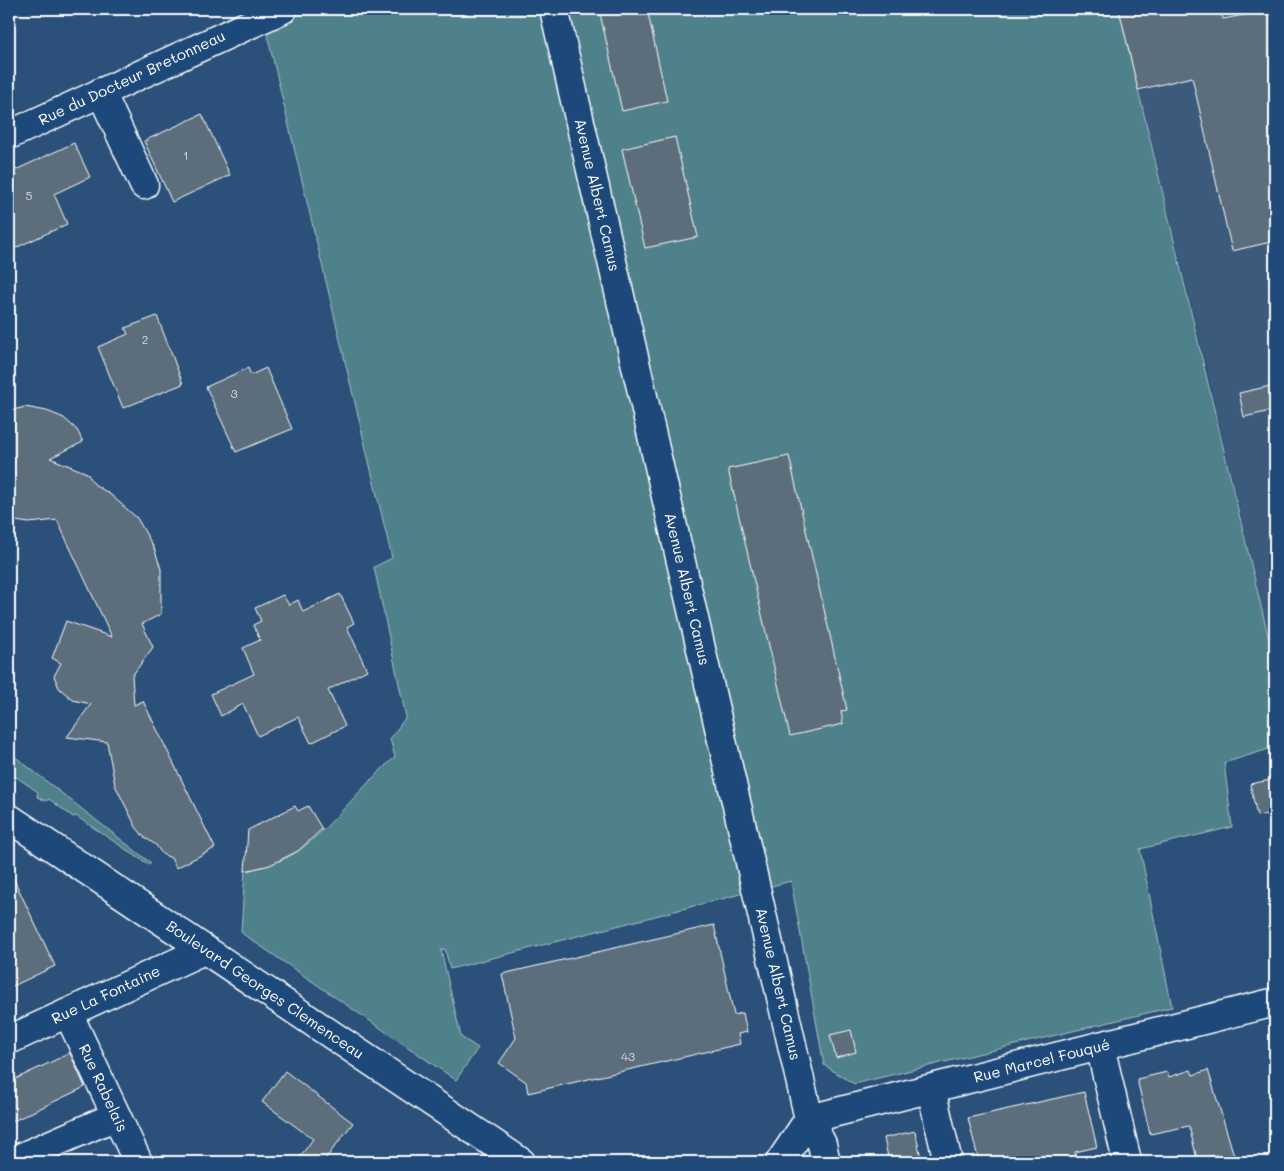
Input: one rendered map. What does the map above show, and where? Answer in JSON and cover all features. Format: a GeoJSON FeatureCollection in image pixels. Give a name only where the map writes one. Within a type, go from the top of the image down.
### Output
{"type":"FeatureCollection","features":[{"type":"Feature","properties":{"kind":"street","name":"Rue du Docteur Bretonneau"},"geometry":{"type":"LineString","coordinates":[[9,135],[283,9]]}},
{"type":"Feature","properties":{"kind":"street","name":"Avenue Albert Camus"},"geometry":{"type":"LineString","coordinates":[[554,9],[809,1119],[822,1144],[826,1162]]}},
{"type":"Feature","properties":{"kind":"street"},"geometry":{"type":"LineString","coordinates":[[101,92],[144,186]]}},
{"type":"Feature","properties":{"kind":"street","name":"Boulevard Georges Clemenceau"},"geometry":{"type":"LineString","coordinates":[[11,825],[204,950],[520,1162]]}},
{"type":"Feature","properties":{"kind":"street","name":"Rue La Fontaine"},"geometry":{"type":"LineString","coordinates":[[9,1040],[204,950]]}},
{"type":"Feature","properties":{"kind":"street","name":"Rue Marcel Fouqué"},"geometry":{"type":"LineString","coordinates":[[809,1119],[1275,1002]]}},
{"type":"Feature","properties":{"kind":"street","name":"Rue Rabelais"},"geometry":{"type":"LineString","coordinates":[[68,1013],[138,1162]]}},
{"type":"Feature","properties":{"kind":"street"},"geometry":{"type":"LineString","coordinates":[[1100,1046],[1127,1161]]}},
{"type":"Feature","properties":{"kind":"street"},"geometry":{"type":"LineString","coordinates":[[932,1089],[948,1162]]}},
{"type":"Feature","properties":{"kind":"street"},"geometry":{"type":"LineString","coordinates":[[10,1162],[116,1116]]}},
{"type":"Feature","properties":{"kind":"street"},"geometry":{"type":"LineString","coordinates":[[780,1162],[809,1119]]}},
{"type":"Feature","properties":{"kind":"shaded area"},"geometry":{"type":"Polygon","coordinates":[[[1119,9],[1275,9],[1275,665],[1210,382],[1119,9]]]}},
{"type":"Feature","properties":{"kind":"green space"},"geometry":{"type":"Polygon","coordinates":[[[261,9],[1119,9],[1275,665],[1275,747],[1224,763],[1232,827],[1140,849],[1172,1007],[854,1084],[824,1065],[791,881],[450,969],[445,949],[441,950],[461,1037],[478,1048],[456,1080],[243,934],[241,931],[245,871],[272,864],[292,855],[324,829],[395,757],[390,739],[406,717],[374,567],[392,558],[261,9]]]}},
{"type":"Feature","properties":{"kind":"green space"},"geometry":{"type":"Polygon","coordinates":[[[9,752],[151,863],[149,865],[76,816],[73,817],[49,799],[46,801],[37,797],[38,792],[9,772],[9,752]]]}},
{"type":"Feature","properties":{"kind":"building"},"geometry":{"type":"Polygon","coordinates":[[[599,9],[647,9],[667,101],[622,111],[599,9]]]}},
{"type":"Feature","properties":{"kind":"building"},"geometry":{"type":"Polygon","coordinates":[[[1119,9],[1220,9],[1223,19],[1275,9],[1275,241],[1232,251],[1192,77],[1138,90],[1119,9]]]}},
{"type":"Feature","properties":{"kind":"building"},"geometry":{"type":"Polygon","coordinates":[[[202,114],[230,175],[172,202],[144,141],[202,114]]]}},
{"type":"Feature","properties":{"kind":"building"},"geometry":{"type":"Polygon","coordinates":[[[675,137],[698,237],[645,248],[622,149],[675,137]]]}},
{"type":"Feature","properties":{"kind":"building"},"geometry":{"type":"Polygon","coordinates":[[[74,143],[90,177],[54,194],[67,224],[9,251],[9,173],[74,143]]]}},
{"type":"Feature","properties":{"kind":"building"},"geometry":{"type":"Polygon","coordinates":[[[157,316],[183,384],[123,408],[98,347],[128,334],[125,328],[157,316]]]}},
{"type":"Feature","properties":{"kind":"building"},"geometry":{"type":"Polygon","coordinates":[[[248,368],[251,375],[266,368],[292,429],[236,452],[206,387],[248,368]]]}},
{"type":"Feature","properties":{"kind":"building"},"geometry":{"type":"Polygon","coordinates":[[[1275,385],[1275,410],[1244,417],[1239,393],[1275,385]]]}},
{"type":"Feature","properties":{"kind":"building"},"geometry":{"type":"Polygon","coordinates":[[[25,407],[47,411],[64,418],[77,430],[83,442],[50,458],[87,473],[94,484],[111,495],[137,518],[154,548],[161,569],[161,614],[142,624],[153,647],[132,676],[134,705],[143,701],[215,848],[176,868],[171,858],[162,854],[156,845],[144,837],[136,827],[115,785],[107,742],[67,737],[91,704],[73,700],[59,688],[54,676],[61,663],[52,658],[66,621],[112,637],[57,520],[29,523],[9,520],[9,411],[25,407]]]}},
{"type":"Feature","properties":{"kind":"building"},"geometry":{"type":"Polygon","coordinates":[[[789,456],[847,710],[841,711],[843,724],[790,736],[728,469],[789,456]]]}},
{"type":"Feature","properties":{"kind":"building"},"geometry":{"type":"Polygon","coordinates":[[[340,594],[354,623],[347,627],[367,670],[328,690],[345,726],[311,743],[298,717],[258,736],[243,704],[221,716],[211,694],[254,674],[243,648],[260,640],[253,625],[261,621],[255,608],[283,595],[289,605],[298,600],[303,612],[340,594]]]}},
{"type":"Feature","properties":{"kind":"building"},"geometry":{"type":"Polygon","coordinates":[[[1275,779],[1275,813],[1257,816],[1250,784],[1275,779]]]}},
{"type":"Feature","properties":{"kind":"building"},"geometry":{"type":"Polygon","coordinates":[[[295,806],[298,811],[308,806],[322,829],[298,851],[270,865],[245,871],[248,830],[295,806]]]}},
{"type":"Feature","properties":{"kind":"building"},"geometry":{"type":"Polygon","coordinates":[[[9,869],[55,966],[9,988],[9,869]]]}},
{"type":"Feature","properties":{"kind":"building"},"geometry":{"type":"Polygon","coordinates":[[[714,925],[734,1015],[743,1013],[747,1032],[738,1034],[740,1044],[528,1093],[526,1082],[499,1063],[516,1038],[502,974],[714,925]]]}},
{"type":"Feature","properties":{"kind":"building"},"geometry":{"type":"Polygon","coordinates":[[[851,1030],[856,1052],[836,1058],[830,1035],[851,1030]]]}},
{"type":"Feature","properties":{"kind":"building"},"geometry":{"type":"Polygon","coordinates":[[[70,1053],[85,1087],[9,1123],[9,1082],[70,1053]]]}},
{"type":"Feature","properties":{"kind":"building"},"geometry":{"type":"Polygon","coordinates":[[[1191,1070],[1193,1075],[1208,1070],[1236,1162],[1219,1162],[1217,1155],[1197,1159],[1189,1126],[1150,1134],[1137,1079],[1167,1072],[1169,1077],[1191,1070]]]}},
{"type":"Feature","properties":{"kind":"building"},"geometry":{"type":"Polygon","coordinates":[[[285,1071],[353,1123],[323,1162],[296,1162],[313,1139],[262,1102],[285,1071]]]}},
{"type":"Feature","properties":{"kind":"building"},"geometry":{"type":"Polygon","coordinates":[[[1084,1092],[1097,1147],[1075,1152],[1077,1162],[979,1162],[968,1118],[1084,1092]]]}},
{"type":"Feature","properties":{"kind":"building"},"geometry":{"type":"Polygon","coordinates":[[[915,1131],[922,1162],[889,1162],[884,1138],[915,1131]]]}}]}
